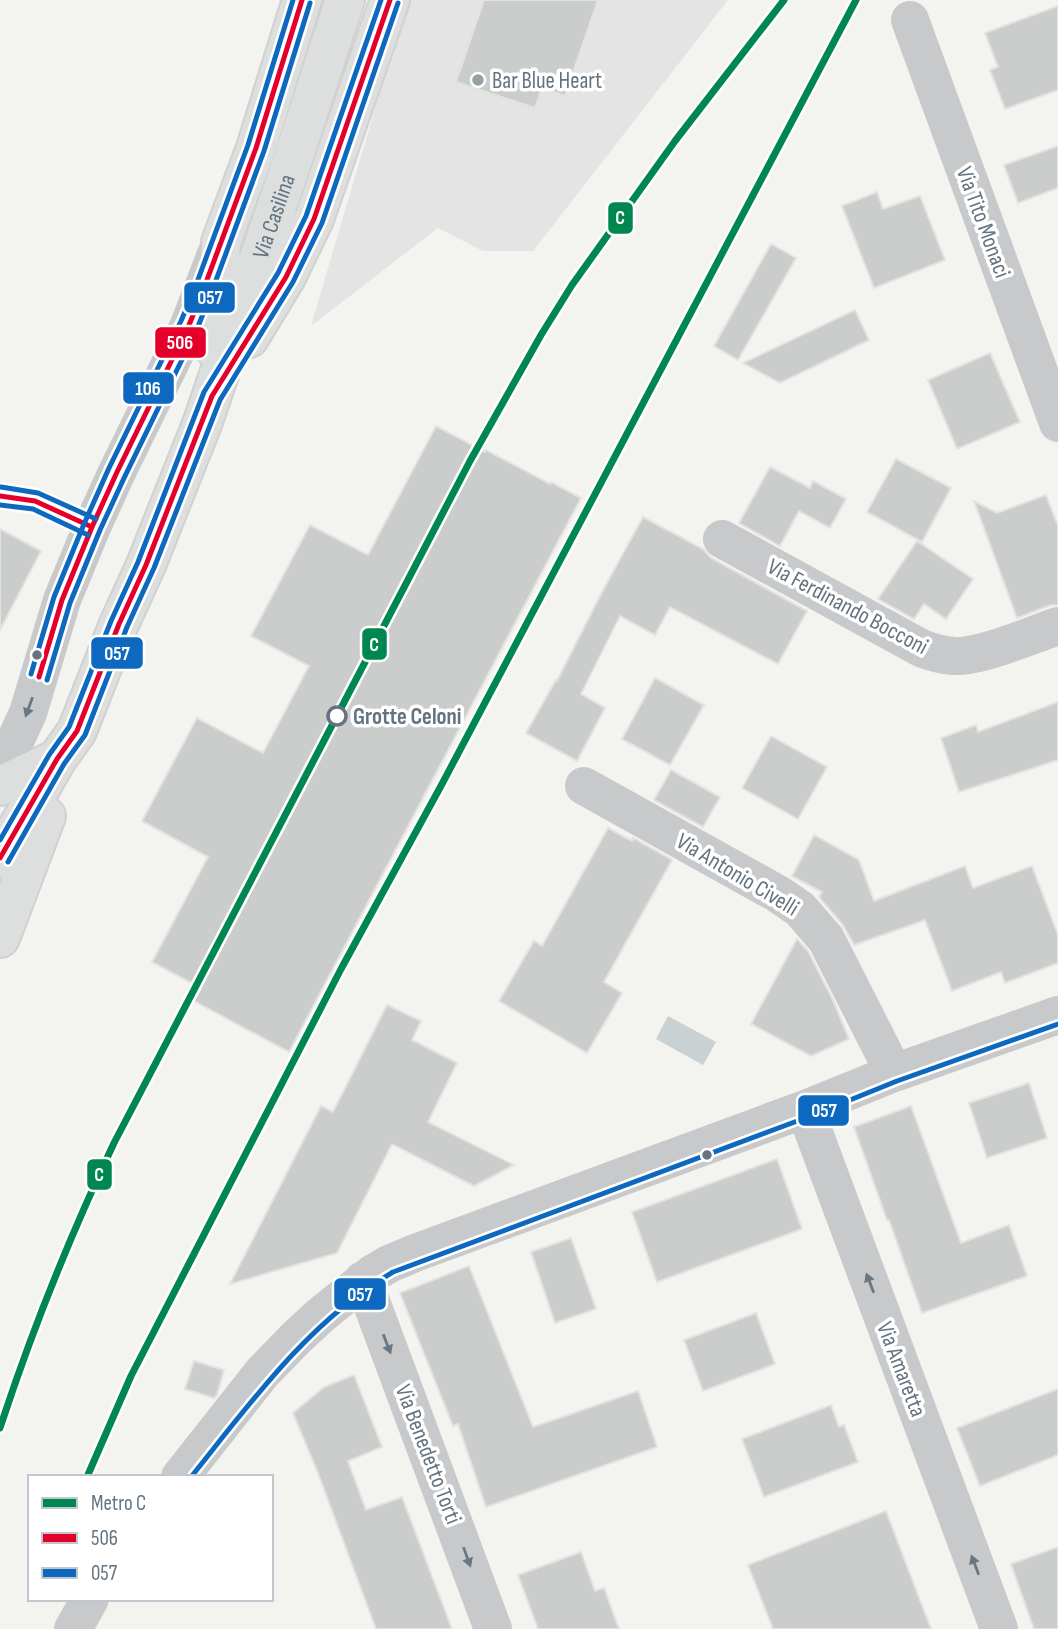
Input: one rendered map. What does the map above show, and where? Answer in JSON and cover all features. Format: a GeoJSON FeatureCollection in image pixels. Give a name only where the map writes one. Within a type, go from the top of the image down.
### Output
{"type":"FeatureCollection","features":[{"type":"Feature","properties":{"kind":"main road"},"geometry":{"type":"LineString","coordinates":[[212,396],[220,242],[256,148],[302,0]]}},
{"type":"Feature","properties":{"kind":"main road","name":"Via Casilina"},"geometry":{"type":"LineString","coordinates":[[0,905],[4,875],[0,857],[57,759],[77,731],[212,396],[344,0]]}},
{"type":"Feature","properties":{"kind":"main road"},"geometry":{"type":"LineString","coordinates":[[212,396],[286,277],[314,219],[390,0]]}},
{"type":"Feature","properties":{"kind":"main road","name":"Via Casilina"},"geometry":{"type":"LineString","coordinates":[[0,938],[119,624]]}},
{"type":"Feature","properties":{"kind":"main road","name":"Via Casilina"},"geometry":{"type":"LineString","coordinates":[[0,786],[57,759]]}},
{"type":"Feature","properties":{"kind":"street","name":"Via Tito Monaci"},"geometry":{"type":"LineString","coordinates":[[910,20],[1058,423]]}},
{"type":"Feature","properties":{"kind":"street","name":"Via Casilina"},"geometry":{"type":"LineString","coordinates":[[0,763],[16,739],[28,713],[62,600],[92,527],[189,325],[220,242]]}},
{"type":"Feature","properties":{"kind":"street","name":"Via Ferdinando Bocconi"},"geometry":{"type":"LineString","coordinates":[[722,539],[921,648],[942,654],[976,654],[1058,626]]}},
{"type":"Feature","properties":{"kind":"street","name":"Via Antonio Civelli"},"geometry":{"type":"LineString","coordinates":[[584,786],[778,894],[800,909],[825,939],[894,1073]]}},
{"type":"Feature","properties":{"kind":"street"},"geometry":{"type":"LineString","coordinates":[[182,1475],[262,1373],[322,1314],[381,1268],[894,1073],[1058,1015]]}},
{"type":"Feature","properties":{"kind":"street","name":"Via Amaretta"},"geometry":{"type":"LineString","coordinates":[[805,1109],[999,1629]]}},
{"type":"Feature","properties":{"kind":"street","name":"Via Benedetto Torti"},"geometry":{"type":"LineString","coordinates":[[363,1280],[493,1629]]}},
{"type":"Feature","properties":{"kind":"street"},"geometry":{"type":"LineString","coordinates":[[74,1629],[89,1601]]}},
{"type":"Feature","properties":{"kind":"shaded area"},"geometry":{"type":"Polygon","coordinates":[[[407,0],[728,0],[533,251],[483,251],[438,228],[311,326],[407,0]]]}},
{"type":"Feature","properties":{"kind":"shaded area"},"geometry":{"type":"Polygon","coordinates":[[[668,1016],[716,1042],[703,1065],[656,1039],[668,1016]]]}},
{"type":"Feature","properties":{"kind":"building"},"geometry":{"type":"Polygon","coordinates":[[[484,0],[598,0],[565,96],[542,88],[535,108],[456,82],[484,0]]]}},
{"type":"Feature","properties":{"kind":"building"},"geometry":{"type":"Polygon","coordinates":[[[1058,6],[1058,90],[1005,109],[990,70],[998,67],[985,33],[1058,6]]]}},
{"type":"Feature","properties":{"kind":"building"},"geometry":{"type":"Polygon","coordinates":[[[1058,146],[1058,188],[1018,203],[1004,165],[1058,146]]]}},
{"type":"Feature","properties":{"kind":"building"},"geometry":{"type":"Polygon","coordinates":[[[877,192],[883,209],[920,196],[945,260],[874,288],[842,206],[877,192]]]}},
{"type":"Feature","properties":{"kind":"building"},"geometry":{"type":"Polygon","coordinates":[[[771,244],[796,258],[738,360],[714,346],[771,244]]]}},
{"type":"Feature","properties":{"kind":"building"},"geometry":{"type":"Polygon","coordinates":[[[855,310],[869,340],[780,383],[743,363],[855,310]]]}},
{"type":"Feature","properties":{"kind":"building"},"geometry":{"type":"Polygon","coordinates":[[[990,353],[1020,422],[957,449],[928,380],[990,353]]]}},
{"type":"Feature","properties":{"kind":"building"},"geometry":{"type":"Polygon","coordinates":[[[436,426],[581,498],[289,1052],[194,1001],[201,988],[152,962],[208,857],[142,821],[197,718],[263,753],[309,666],[251,636],[310,525],[368,555],[436,426]]]}},
{"type":"Feature","properties":{"kind":"building"},"geometry":{"type":"Polygon","coordinates":[[[896,459],[951,488],[922,542],[867,512],[896,459]]]}},
{"type":"Feature","properties":{"kind":"building"},"geometry":{"type":"Polygon","coordinates":[[[770,467],[810,488],[813,481],[846,499],[830,528],[799,511],[780,546],[739,523],[770,467]]]}},
{"type":"Feature","properties":{"kind":"building"},"geometry":{"type":"Polygon","coordinates":[[[1046,495],[1058,526],[1058,605],[1051,605],[1017,618],[974,501],[997,513],[1046,495]]]}},
{"type":"Feature","properties":{"kind":"building"},"geometry":{"type":"Polygon","coordinates":[[[643,517],[807,611],[778,664],[670,607],[655,635],[620,616],[581,694],[605,708],[577,761],[526,733],[557,681],[643,517]]]}},
{"type":"Feature","properties":{"kind":"building"},"geometry":{"type":"Polygon","coordinates":[[[0,529],[41,551],[0,630],[0,529]]]}},
{"type":"Feature","properties":{"kind":"building"},"geometry":{"type":"Polygon","coordinates":[[[917,541],[973,579],[946,619],[924,604],[914,619],[878,599],[917,541]]]}},
{"type":"Feature","properties":{"kind":"building"},"geometry":{"type":"Polygon","coordinates":[[[655,678],[704,705],[670,765],[622,739],[655,678]]]}},
{"type":"Feature","properties":{"kind":"building"},"geometry":{"type":"Polygon","coordinates":[[[1058,702],[1058,760],[959,792],[941,738],[976,725],[978,732],[1058,702]]]}},
{"type":"Feature","properties":{"kind":"building"},"geometry":{"type":"Polygon","coordinates":[[[771,736],[827,767],[798,819],[742,788],[771,736]]]}},
{"type":"Feature","properties":{"kind":"building"},"geometry":{"type":"Polygon","coordinates":[[[671,770],[720,797],[703,827],[654,800],[671,770]]]}},
{"type":"Feature","properties":{"kind":"building"},"geometry":{"type":"Polygon","coordinates":[[[608,828],[632,841],[633,838],[672,860],[604,982],[622,993],[587,1053],[499,1001],[534,941],[542,946],[608,828]]]}},
{"type":"Feature","properties":{"kind":"building"},"geometry":{"type":"Polygon","coordinates":[[[814,835],[859,860],[874,901],[965,866],[973,888],[1032,866],[1058,935],[1058,963],[1005,983],[1001,972],[952,991],[925,920],[854,945],[843,925],[819,897],[822,892],[792,876],[814,835]]]}},
{"type":"Feature","properties":{"kind":"building"},"geometry":{"type":"Polygon","coordinates":[[[797,939],[808,951],[849,1039],[811,1056],[751,1024],[797,939]]]}},
{"type":"Feature","properties":{"kind":"building"},"geometry":{"type":"Polygon","coordinates":[[[387,1005],[421,1021],[412,1040],[457,1063],[428,1122],[514,1165],[474,1186],[392,1144],[337,1253],[230,1284],[321,1106],[333,1112],[387,1005]]]}},
{"type":"Feature","properties":{"kind":"building"},"geometry":{"type":"Polygon","coordinates":[[[1029,1083],[1047,1138],[987,1158],[969,1103],[1029,1083]]]}},
{"type":"Feature","properties":{"kind":"building"},"geometry":{"type":"Polygon","coordinates":[[[911,1106],[961,1243],[1009,1225],[1027,1276],[922,1313],[854,1127],[911,1106]]]}},
{"type":"Feature","properties":{"kind":"building"},"geometry":{"type":"Polygon","coordinates":[[[777,1159],[802,1229],[657,1282],[632,1212],[777,1159]]]}},
{"type":"Feature","properties":{"kind":"building"},"geometry":{"type":"Polygon","coordinates":[[[571,1238],[596,1309],[555,1323],[531,1252],[571,1238]]]}},
{"type":"Feature","properties":{"kind":"building"},"geometry":{"type":"Polygon","coordinates":[[[469,1266],[533,1427],[638,1391],[657,1447],[486,1507],[458,1424],[453,1426],[400,1293],[469,1266]]]}},
{"type":"Feature","properties":{"kind":"building"},"geometry":{"type":"Polygon","coordinates":[[[756,1313],[775,1364],[703,1391],[684,1340],[756,1313]]]}},
{"type":"Feature","properties":{"kind":"building"},"geometry":{"type":"Polygon","coordinates":[[[194,1361],[224,1370],[214,1398],[185,1389],[194,1361]]]}},
{"type":"Feature","properties":{"kind":"building"},"geometry":{"type":"Polygon","coordinates":[[[354,1375],[382,1447],[348,1461],[366,1510],[402,1497],[452,1629],[376,1629],[293,1413],[324,1387],[354,1375]]]}},
{"type":"Feature","properties":{"kind":"building"},"geometry":{"type":"Polygon","coordinates":[[[1058,1389],[1058,1455],[980,1486],[957,1428],[1058,1389]]]}},
{"type":"Feature","properties":{"kind":"building"},"geometry":{"type":"Polygon","coordinates":[[[831,1405],[839,1427],[844,1425],[858,1462],[764,1497],[742,1439],[831,1405]]]}},
{"type":"Feature","properties":{"kind":"building"},"geometry":{"type":"Polygon","coordinates":[[[886,1511],[931,1629],[773,1629],[748,1565],[886,1511]]]}},
{"type":"Feature","properties":{"kind":"building"},"geometry":{"type":"Polygon","coordinates":[[[1058,1547],[1058,1629],[1034,1629],[1011,1564],[1058,1547]]]}},
{"type":"Feature","properties":{"kind":"building"},"geometry":{"type":"Polygon","coordinates":[[[581,1552],[595,1591],[604,1588],[619,1629],[538,1629],[518,1575],[581,1552]]]}},
{"type":"Feature","properties":{"kind":"metro line","name":"C"},"geometry":{"type":"LineString","coordinates":[[0,1428],[52,1284],[114,1143],[470,461],[572,285],[675,141],[784,0]]}},
{"type":"Feature","properties":{"kind":"metro line","name":"C"},"geometry":{"type":"LineString","coordinates":[[88,1475],[131,1376],[341,969],[442,784],[856,0]]}},
{"type":"Feature","properties":{"kind":"transit line","name":"106"},"geometry":{"type":"LineString","coordinates":[[31,674],[54,597],[84,524],[193,293],[248,145],[293,0]]}},
{"type":"Feature","properties":{"kind":"transit line","name":"506"},"geometry":{"type":"LineString","coordinates":[[39,677],[62,600],[92,527],[201,296],[256,148],[302,0]]}},
{"type":"Feature","properties":{"kind":"transit line","name":"106"},"geometry":{"type":"LineString","coordinates":[[0,840],[49,755],[69,727],[111,621],[138,562],[204,392],[278,273],[306,216],[381,0]]}},
{"type":"Feature","properties":{"kind":"transit line","name":"506"},"geometry":{"type":"LineString","coordinates":[[0,858],[57,759],[77,731],[212,396],[286,277],[314,219],[390,0]]}},
{"type":"Feature","properties":{"kind":"transit line","name":"057"},"geometry":{"type":"LineString","coordinates":[[47,680],[70,603],[100,530],[209,299],[264,151],[310,3]]}},
{"type":"Feature","properties":{"kind":"transit line","name":"057"},"geometry":{"type":"LineString","coordinates":[[8,862],[64,764],[85,735],[220,400],[293,282],[322,223],[398,3]]}},
{"type":"Feature","properties":{"kind":"transit line","name":"106"},"geometry":{"type":"LineString","coordinates":[[1,487],[38,493],[96,519]]}},
{"type":"Feature","properties":{"kind":"transit line","name":"506"},"geometry":{"type":"LineString","coordinates":[[0,496],[35,501],[92,527]]}},
{"type":"Feature","properties":{"kind":"transit line","name":"057"},"geometry":{"type":"LineString","coordinates":[[0,505],[33,509],[88,535]]}},
{"type":"Feature","properties":{"kind":"transit line","name":"057"},"geometry":{"type":"LineString","coordinates":[[193,1475],[259,1392],[308,1339],[334,1314],[393,1272],[808,1117],[897,1081],[1058,1024]]}},
{"type":"Feature","properties":{"kind":"place","name":"Bar Blue Heart"},"geometry":{"type":"Point","coordinates":[478,80]}},
{"type":"Feature","properties":{"kind":"place","name":"Grotte Celoni"},"geometry":{"type":"Point","coordinates":[337,716]}}]}
